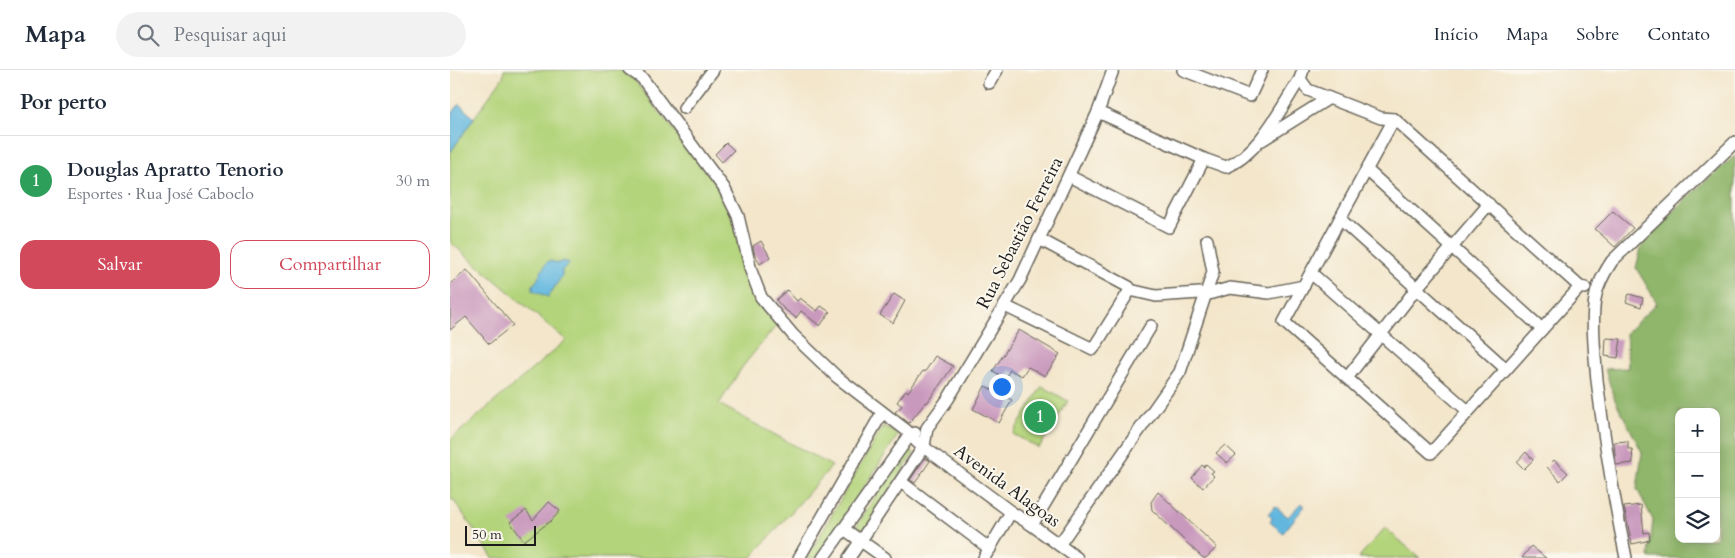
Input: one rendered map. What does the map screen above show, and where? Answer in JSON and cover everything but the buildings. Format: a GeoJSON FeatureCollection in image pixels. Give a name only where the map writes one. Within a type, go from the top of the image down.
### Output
{"type":"FeatureCollection","features":[{"type":"Feature","properties":{"kind":"street","name":"Avenida Alagoas"},"geometry":{"type":"LineString","coordinates":[[630,70],[642,78],[724,188],[738,216],[751,271],[761,297],[799,341],[837,378],[1011,512],[1077,558]]}},
{"type":"Feature","properties":{"kind":"street"},"geometry":{"type":"LineString","coordinates":[[684,108],[713,70]]}},
{"type":"Feature","properties":{"kind":"street"},"geometry":{"type":"LineString","coordinates":[[989,83],[997,70]]}},
{"type":"Feature","properties":{"kind":"street","name":"Rua Sebastião Ferreira"},"geometry":{"type":"LineString","coordinates":[[914,438],[927,428],[948,399],[1020,280],[1070,176],[1098,112],[1113,70]]}},
{"type":"Feature","properties":{"kind":"street"},"geometry":{"type":"LineString","coordinates":[[1183,70],[1250,96],[1262,70]]}},
{"type":"Feature","properties":{"kind":"street"},"geometry":{"type":"LineString","coordinates":[[1302,75],[1308,90],[1381,118],[1394,119],[1580,286],[1596,292]]}},
{"type":"Feature","properties":{"kind":"street"},"geometry":{"type":"LineString","coordinates":[[1258,142],[1302,75]]}},
{"type":"Feature","properties":{"kind":"street"},"geometry":{"type":"LineString","coordinates":[[1098,112],[1226,167],[1236,163],[1258,142],[1329,98]]}},
{"type":"Feature","properties":{"kind":"street"},"geometry":{"type":"LineString","coordinates":[[1394,119],[1284,322],[1431,453],[1580,286]]}},
{"type":"Feature","properties":{"kind":"street"},"geometry":{"type":"LineString","coordinates":[[1626,558],[1602,426],[1594,350],[1594,300],[1596,292],[1601,278],[1612,261],[1735,142]]}},
{"type":"Feature","properties":{"kind":"street"},"geometry":{"type":"LineString","coordinates":[[1070,176],[1169,227],[1204,159]]}},
{"type":"Feature","properties":{"kind":"street"},"geometry":{"type":"LineString","coordinates":[[1367,170],[1542,329]]}},
{"type":"Feature","properties":{"kind":"street"},"geometry":{"type":"LineString","coordinates":[[1347,378],[1416,289],[1489,204]]}},
{"type":"Feature","properties":{"kind":"street"},"geometry":{"type":"LineString","coordinates":[[1340,219],[1506,369]]}},
{"type":"Feature","properties":{"kind":"street"},"geometry":{"type":"LineString","coordinates":[[1040,239],[1130,289],[1156,296],[1200,293],[1205,295],[1230,288],[1269,293],[1304,286]]}},
{"type":"Feature","properties":{"kind":"street"},"geometry":{"type":"LineString","coordinates":[[1059,545],[1180,372],[1213,272],[1208,240]]}},
{"type":"Feature","properties":{"kind":"street"},"geometry":{"type":"LineString","coordinates":[[1311,273],[1468,412]]}},
{"type":"Feature","properties":{"kind":"street"},"geometry":{"type":"LineString","coordinates":[[1005,306],[1093,349],[1130,289]]}},
{"type":"Feature","properties":{"kind":"street"},"geometry":{"type":"LineString","coordinates":[[1032,525],[1151,326]]}},
{"type":"Feature","properties":{"kind":"street"},"geometry":{"type":"LineString","coordinates":[[799,558],[882,413]]}},
{"type":"Feature","properties":{"kind":"street"},"geometry":{"type":"LineString","coordinates":[[849,558],[901,482],[914,438]]}},
{"type":"Feature","properties":{"kind":"street"},"geometry":{"type":"LineString","coordinates":[[823,558],[914,438]]}},
{"type":"Feature","properties":{"kind":"street"},"geometry":{"type":"LineString","coordinates":[[901,482],[987,553],[1011,512]]}},
{"type":"Feature","properties":{"kind":"street"},"geometry":{"type":"LineString","coordinates":[[844,529],[885,558]]}},
{"type":"Feature","properties":{"kind":"green space"},"geometry":{"type":"Polygon","coordinates":[[[504,70],[619,70],[634,80],[721,190],[733,220],[749,284],[777,325],[743,366],[719,404],[832,466],[751,558],[493,558],[453,499],[450,500],[450,440],[566,340],[450,242],[450,152],[503,77],[504,70]]]}},
{"type":"Feature","properties":{"kind":"green space"},"geometry":{"type":"Polygon","coordinates":[[[1735,156],[1735,558],[1650,558],[1649,555],[1653,520],[1637,489],[1642,452],[1614,398],[1605,369],[1628,368],[1626,333],[1657,303],[1636,268],[1642,244],[1692,193],[1735,156]]]}},
{"type":"Feature","properties":{"kind":"green space"},"geometry":{"type":"Polygon","coordinates":[[[1042,386],[1068,401],[1039,448],[1013,434],[1042,386]]]}},
{"type":"Feature","properties":{"kind":"green space"},"geometry":{"type":"Polygon","coordinates":[[[883,426],[898,435],[818,558],[807,558],[883,426]]]}},
{"type":"Feature","properties":{"kind":"green space"},"geometry":{"type":"Polygon","coordinates":[[[905,449],[914,453],[862,535],[854,530],[905,449]]]}},
{"type":"Feature","properties":{"kind":"green space"},"geometry":{"type":"Polygon","coordinates":[[[1385,528],[1420,558],[1358,558],[1385,528]]]}},
{"type":"Feature","properties":{"kind":"water"},"geometry":{"type":"Polygon","coordinates":[[[459,104],[474,118],[450,153],[450,117],[459,104]]]}},
{"type":"Feature","properties":{"kind":"water"},"geometry":{"type":"Polygon","coordinates":[[[548,261],[570,263],[562,270],[562,276],[548,297],[533,290],[533,285],[548,261]]]}},
{"type":"Feature","properties":{"kind":"water"},"geometry":{"type":"Polygon","coordinates":[[[1301,503],[1305,506],[1283,533],[1270,522],[1272,518],[1268,514],[1275,506],[1288,517],[1301,503]]]}},
{"type":"Feature","properties":{"kind":"place","name":"Douglas Apratto Tenorio"},"geometry":{"type":"Point","coordinates":[1040,417]}}]}
